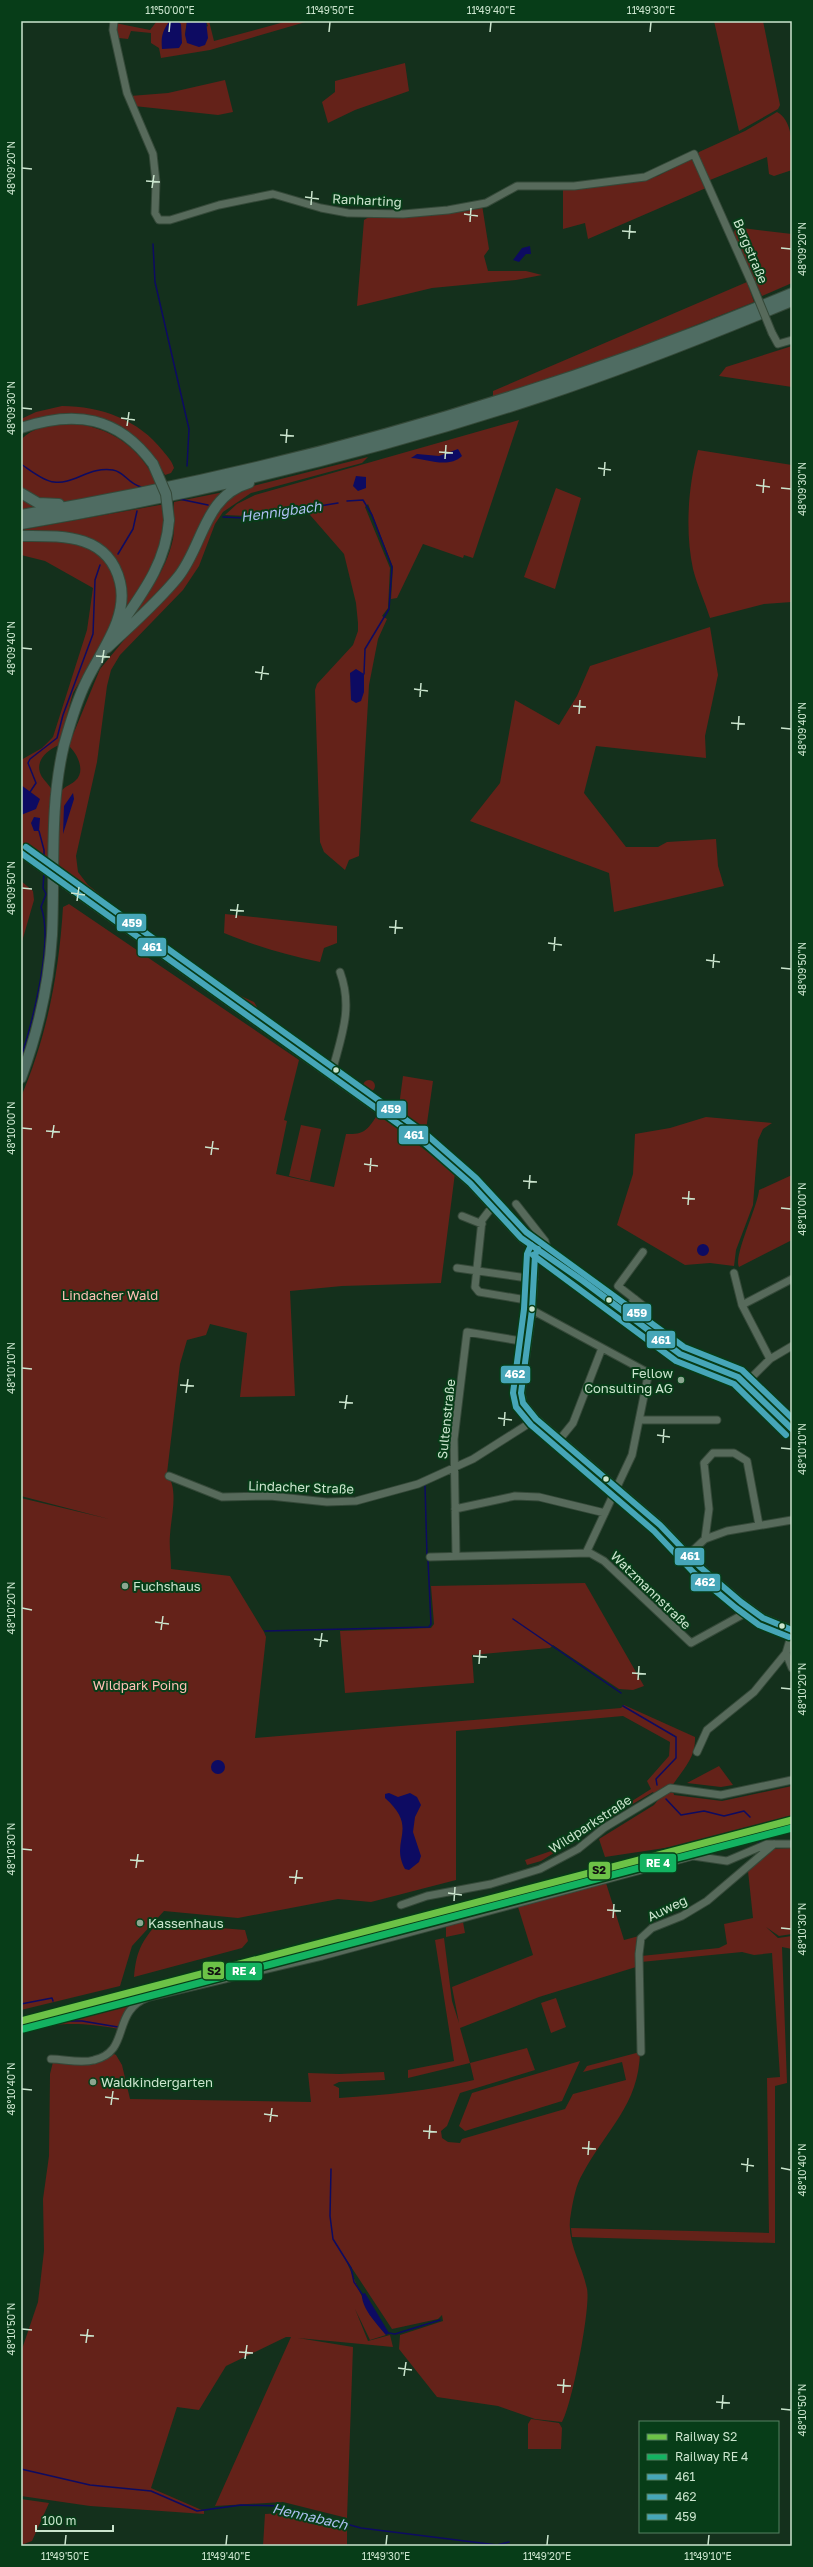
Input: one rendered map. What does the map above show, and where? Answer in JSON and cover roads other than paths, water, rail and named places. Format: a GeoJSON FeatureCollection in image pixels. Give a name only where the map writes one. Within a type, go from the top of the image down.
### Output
{"type":"FeatureCollection","features":[{"type":"Feature","properties":{"kind":"highway"},"geometry":{"type":"LineString","coordinates":[[21,515],[86,504],[257,469],[467,411],[675,340],[792,292]]}},
{"type":"Feature","properties":{"kind":"highway"},"geometry":{"type":"LineString","coordinates":[[21,524],[150,501],[272,474],[428,432],[544,396],[678,348],[792,301]]}},
{"type":"Feature","properties":{"kind":"highway"},"geometry":{"type":"LineString","coordinates":[[21,428],[33,424],[72,418],[98,422],[124,434],[135,443],[153,464],[166,494],[169,520],[164,551],[156,570],[102,652]]}},
{"type":"Feature","properties":{"kind":"highway"},"geometry":{"type":"LineString","coordinates":[[21,435],[33,424]]}},
{"type":"Feature","properties":{"kind":"highway"},"geometry":{"type":"LineString","coordinates":[[102,652],[177,578],[190,558],[205,523],[219,503],[246,484],[266,479],[272,474]]}},
{"type":"Feature","properties":{"kind":"highway"},"geometry":{"type":"LineString","coordinates":[[21,493],[38,503],[53,505],[73,501],[86,504]]}},
{"type":"Feature","properties":{"kind":"highway"},"geometry":{"type":"LineString","coordinates":[[21,536],[77,539],[96,547],[112,564],[120,583],[121,606],[102,652],[76,706],[61,761],[54,832],[50,956],[42,1008],[21,1078]]}},
{"type":"Feature","properties":{"kind":"street","name":"Ranharting"},"geometry":{"type":"LineString","coordinates":[[114,21],[113,30],[127,93],[150,145],[156,182],[155,213],[159,220],[164,221],[219,205],[273,194],[321,208],[348,213],[403,214],[448,210],[486,203],[517,186],[574,186],[645,176],[694,154]]}},
{"type":"Feature","properties":{"kind":"street","name":"Bergstraße"},"geometry":{"type":"LineString","coordinates":[[694,154],[752,284],[772,333],[778,344],[792,340]]}},
{"type":"Feature","properties":{"kind":"street"},"geometry":{"type":"LineString","coordinates":[[24,855],[422,1140],[454,1167],[521,1238],[550,1257],[680,1354],[724,1369],[746,1383],[792,1430]]}},
{"type":"Feature","properties":{"kind":"street"},"geometry":{"type":"LineString","coordinates":[[331,1076],[347,1011],[347,989],[340,972]]}},
{"type":"Feature","properties":{"kind":"street"},"geometry":{"type":"LineString","coordinates":[[516,1204],[545,1241],[550,1257]]}},
{"type":"Feature","properties":{"kind":"street"},"geometry":{"type":"LineString","coordinates":[[492,1207],[482,1224],[475,1287],[479,1292],[532,1301]]}},
{"type":"Feature","properties":{"kind":"street"},"geometry":{"type":"LineString","coordinates":[[462,1216],[482,1224]]}},
{"type":"Feature","properties":{"kind":"street"},"geometry":{"type":"LineString","coordinates":[[538,1249],[535,1255],[532,1310],[521,1398],[536,1419],[660,1525],[689,1554],[751,1610],[792,1632],[786,1654],[754,1692],[707,1730],[697,1752]]}},
{"type":"Feature","properties":{"kind":"street"},"geometry":{"type":"LineString","coordinates":[[643,1252],[618,1286],[645,1307]]}},
{"type":"Feature","properties":{"kind":"street"},"geometry":{"type":"LineString","coordinates":[[457,1268],[534,1279]]}},
{"type":"Feature","properties":{"kind":"street"},"geometry":{"type":"LineString","coordinates":[[734,1273],[742,1305],[770,1359]]}},
{"type":"Feature","properties":{"kind":"street"},"geometry":{"type":"LineString","coordinates":[[742,1305],[792,1279]]}},
{"type":"Feature","properties":{"kind":"street"},"geometry":{"type":"LineString","coordinates":[[625,1312],[635,1299]]}},
{"type":"Feature","properties":{"kind":"street"},"geometry":{"type":"LineString","coordinates":[[532,1310],[647,1373],[641,1420],[632,1455],[618,1489],[586,1553]]}},
{"type":"Feature","properties":{"kind":"street","name":"Sultenstraße"},"geometry":{"type":"LineString","coordinates":[[456,1556],[454,1438],[467,1332],[527,1342]]}},
{"type":"Feature","properties":{"kind":"street"},"geometry":{"type":"LineString","coordinates":[[746,1383],[770,1359],[792,1346]]}},
{"type":"Feature","properties":{"kind":"street"},"geometry":{"type":"LineString","coordinates":[[560,1439],[573,1423],[602,1348]]}},
{"type":"Feature","properties":{"kind":"street","name":"Lindacher Straße"},"geometry":{"type":"LineString","coordinates":[[169,1476],[222,1497],[270,1496],[348,1502],[398,1491],[473,1459],[536,1419]]}},
{"type":"Feature","properties":{"kind":"street"},"geometry":{"type":"LineString","coordinates":[[641,1420],[717,1420]]}},
{"type":"Feature","properties":{"kind":"street"},"geometry":{"type":"LineString","coordinates":[[706,1539],[709,1509],[704,1463],[713,1453],[740,1454],[747,1460],[759,1525]]}},
{"type":"Feature","properties":{"kind":"street"},"geometry":{"type":"LineString","coordinates":[[456,1509],[515,1496],[545,1498],[605,1513]]}},
{"type":"Feature","properties":{"kind":"street"},"geometry":{"type":"LineString","coordinates":[[689,1554],[706,1539],[727,1531],[792,1520]]}},
{"type":"Feature","properties":{"kind":"street","name":"Watzmannstraße"},"geometry":{"type":"LineString","coordinates":[[430,1557],[586,1553],[604,1561],[691,1643],[751,1610]]}},
{"type":"Feature","properties":{"kind":"street"},"geometry":{"type":"LineString","coordinates":[[786,1654],[792,1668]]}},
{"type":"Feature","properties":{"kind":"street","name":"Wildparkstraße"},"geometry":{"type":"LineString","coordinates":[[401,1905],[427,1896],[490,1884],[540,1869],[578,1849],[604,1828],[670,1788],[721,1795],[792,1780]]}},
{"type":"Feature","properties":{"kind":"street"},"geometry":{"type":"LineString","coordinates":[[51,2059],[88,2061],[107,2055],[116,2045],[129,2010],[135,2004],[149,1997],[322,1956],[689,1857],[701,1856],[727,1861],[767,1844],[792,1844]]}},
{"type":"Feature","properties":{"kind":"street","name":"Auweg"},"geometry":{"type":"LineString","coordinates":[[641,2052],[638,1954],[640,1938],[652,1928],[682,1916],[707,1901],[774,1844]]}},
{"type":"Feature","properties":{"kind":"waterway"},"geometry":{"type":"LineString","coordinates":[[153,244],[155,282],[189,429],[187,466]]}},
{"type":"Feature","properties":{"kind":"waterway","name":"Hennigbach"},"geometry":{"type":"LineString","coordinates":[[21,464],[41,477],[54,482],[68,481],[105,469],[117,471],[132,483],[141,487]]}},
{"type":"Feature","properties":{"kind":"waterway","name":"Hennigbach"},"geometry":{"type":"LineString","coordinates":[[179,499],[208,505]]}},
{"type":"Feature","properties":{"kind":"waterway","name":"Hennigbach"},"geometry":{"type":"LineString","coordinates":[[347,501],[363,500],[372,515],[392,567],[389,609],[365,649],[364,674]]}},
{"type":"Feature","properties":{"kind":"waterway","name":"Hennigbach"},"geometry":{"type":"LineString","coordinates":[[223,517],[245,518],[338,503]]}},
{"type":"Feature","properties":{"kind":"waterway"},"geometry":{"type":"LineString","coordinates":[[118,554],[133,529],[137,511]]}},
{"type":"Feature","properties":{"kind":"waterway"},"geometry":{"type":"LineString","coordinates":[[30,792],[36,783],[28,763],[30,759],[57,738],[63,715],[93,634],[95,580],[100,565]]}},
{"type":"Feature","properties":{"kind":"waterway"},"geometry":{"type":"LineString","coordinates":[[39,831],[44,850],[44,866]]}},
{"type":"Feature","properties":{"kind":"waterway"},"geometry":{"type":"LineString","coordinates":[[21,1058],[36,1004],[43,961],[45,940],[41,907],[46,894],[43,888],[44,873]]}},
{"type":"Feature","properties":{"kind":"waterway"},"geometry":{"type":"LineString","coordinates":[[425,1485],[427,1556]]}},
{"type":"Feature","properties":{"kind":"waterway"},"geometry":{"type":"LineString","coordinates":[[265,1631],[429,1627],[431,1624],[428,1560]]}},
{"type":"Feature","properties":{"kind":"waterway"},"geometry":{"type":"LineString","coordinates":[[513,1619],[621,1693]]}},
{"type":"Feature","properties":{"kind":"waterway"},"geometry":{"type":"LineString","coordinates":[[623,1706],[676,1737],[676,1758],[656,1779],[657,1785]]}},
{"type":"Feature","properties":{"kind":"waterway"},"geometry":{"type":"LineString","coordinates":[[666,1799],[681,1815],[704,1811],[724,1816],[744,1811],[750,1817]]}},
{"type":"Feature","properties":{"kind":"waterway"},"geometry":{"type":"LineString","coordinates":[[757,1837],[760,1844]]}},
{"type":"Feature","properties":{"kind":"waterway"},"geometry":{"type":"LineString","coordinates":[[21,2004],[52,1998],[53,2001]]}},
{"type":"Feature","properties":{"kind":"waterway"},"geometry":{"type":"LineString","coordinates":[[60,2018],[61,2021],[82,2021],[118,2027]]}},
{"type":"Feature","properties":{"kind":"waterway"},"geometry":{"type":"LineString","coordinates":[[331,2169],[330,2216],[333,2239],[351,2268],[354,2282],[362,2294]]}},
{"type":"Feature","properties":{"kind":"waterway"},"geometry":{"type":"LineString","coordinates":[[389,2333],[395,2334],[440,2320]]}},
{"type":"Feature","properties":{"kind":"waterway","name":"Hennabach"},"geometry":{"type":"LineString","coordinates":[[21,2469],[90,2485],[151,2491],[197,2511],[241,2505],[280,2506],[361,2528],[497,2545],[509,2542]]}},
{"type":"Feature","properties":{"kind":"rail line","name":"S2"},"geometry":{"type":"LineString","coordinates":[[21,2021],[792,1820]]}},
{"type":"Feature","properties":{"kind":"place","name":"Fellow Consulting AG"},"geometry":{"type":"Point","coordinates":[681,1380]}},
{"type":"Feature","properties":{"kind":"place","name":"Fuchshaus"},"geometry":{"type":"Point","coordinates":[125,1586]}},
{"type":"Feature","properties":{"kind":"place","name":"Kassenhaus"},"geometry":{"type":"Point","coordinates":[140,1923]}},
{"type":"Feature","properties":{"kind":"place","name":"Waldkindergarten"},"geometry":{"type":"Point","coordinates":[93,2082]}},
{"type":"Feature","properties":{"kind":"park label","name":"Lindacher Wald"},"geometry":{"type":"Point","coordinates":[110,1295]}},
{"type":"Feature","properties":{"kind":"park label","name":"Wildpark Poing"},"geometry":{"type":"Point","coordinates":[140,1685]}}]}
